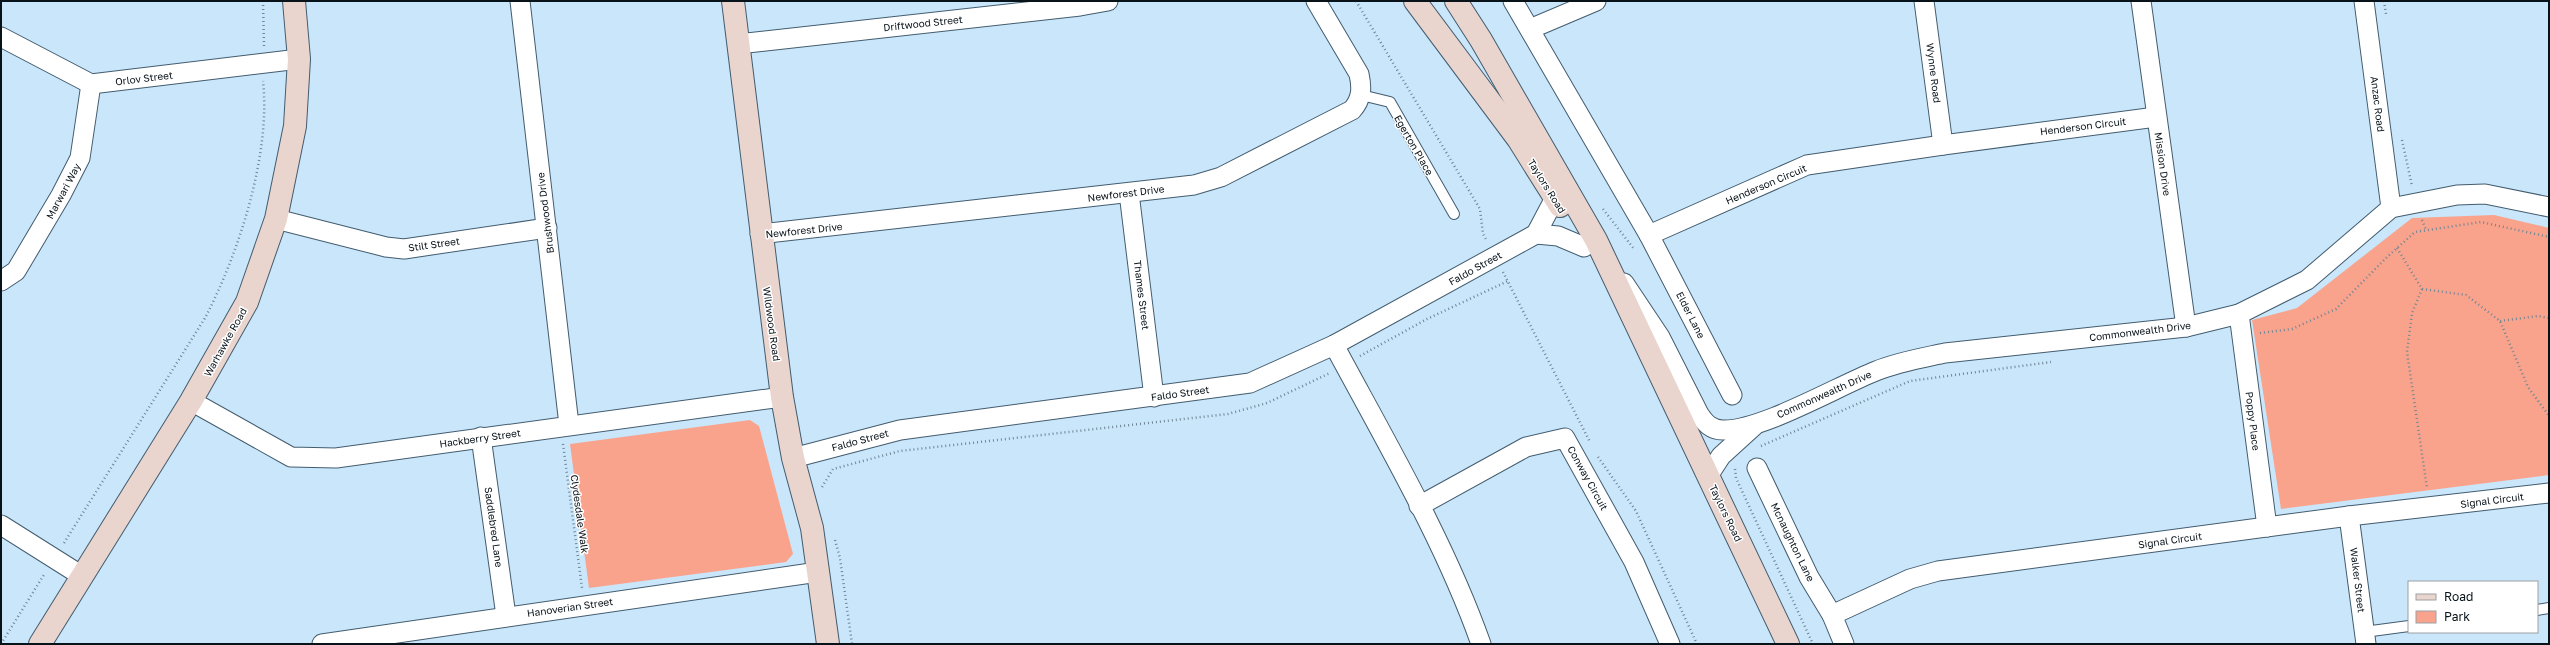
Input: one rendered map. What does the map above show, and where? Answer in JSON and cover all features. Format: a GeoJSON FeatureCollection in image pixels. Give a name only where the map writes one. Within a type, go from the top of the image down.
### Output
{"type":"FeatureCollection","features":[{"type":"Feature","properties":{"kind":"street","name":"Warhawke Road"},"geometry":{"type":"LineString","coordinates":[[40,644],[191,401],[247,302],[276,218],[295,126],[299,59],[294,1]]}},
{"type":"Feature","properties":{"kind":"street","name":"Brushwood Drive"},"geometry":{"type":"LineString","coordinates":[[520,1],[569,425]]}},
{"type":"Feature","properties":{"kind":"street","name":"Wildwood Road"},"geometry":{"type":"LineString","coordinates":[[733,1],[760,234],[782,397],[793,458],[812,528],[828,644]]}},
{"type":"Feature","properties":{"kind":"street","name":"Driftwood Street"},"geometry":{"type":"LineString","coordinates":[[738,44],[1072,7],[1108,1]]}},
{"type":"Feature","properties":{"kind":"street"},"geometry":{"type":"LineString","coordinates":[[1316,1],[1359,74],[1361,95]]}},
{"type":"Feature","properties":{"kind":"street","name":"Taylors Road"},"geometry":{"type":"LineString","coordinates":[[1415,1],[1518,139],[1555,198],[1590,244]]}},
{"type":"Feature","properties":{"kind":"street","name":"Taylors Road"},"geometry":{"type":"LineString","coordinates":[[1456,1],[1590,244],[1662,383],[1788,644]]}},
{"type":"Feature","properties":{"kind":"street"},"geometry":{"type":"LineString","coordinates":[[1513,1],[1649,235]]}},
{"type":"Feature","properties":{"kind":"street"},"geometry":{"type":"LineString","coordinates":[[1530,29],[1596,1]]}},
{"type":"Feature","properties":{"kind":"street","name":"Wynne Road"},"geometry":{"type":"LineString","coordinates":[[1924,1],[1943,144]]}},
{"type":"Feature","properties":{"kind":"street","name":"Mission Drive"},"geometry":{"type":"LineString","coordinates":[[2141,1],[2186,327]]}},
{"type":"Feature","properties":{"kind":"street","name":"Anzac Road"},"geometry":{"type":"LineString","coordinates":[[2364,1],[2391,208]]}},
{"type":"Feature","properties":{"kind":"street"},"geometry":{"type":"LineString","coordinates":[[1,37],[92,84]]}},
{"type":"Feature","properties":{"kind":"street","name":"Orlov Street"},"geometry":{"type":"LineString","coordinates":[[92,84],[299,59]]}},
{"type":"Feature","properties":{"kind":"street","name":"Marwari Way"},"geometry":{"type":"LineString","coordinates":[[1,281],[16,271],[61,195],[80,158],[92,84]]}},
{"type":"Feature","properties":{"kind":"street","name":"Newforest Drive"},"geometry":{"type":"LineString","coordinates":[[760,234],[1129,193],[1205,183],[1221,177],[1352,110],[1358,104],[1361,95]]}},
{"type":"Feature","properties":{"kind":"street","name":"Henderson Circuit"},"geometry":{"type":"LineString","coordinates":[[1649,235],[1807,165],[1943,144],[2156,117]]}},
{"type":"Feature","properties":{"kind":"street","name":"Thames Street"},"geometry":{"type":"LineString","coordinates":[[1129,193],[1154,397]]}},
{"type":"Feature","properties":{"kind":"street","name":"Commonwealth Drive"},"geometry":{"type":"LineString","coordinates":[[1590,244],[1660,337],[1695,408],[1707,425],[1714,429],[1724,430],[1755,425],[1877,371],[1944,353],[2186,327],[2239,314],[2307,280],[2391,208],[2457,195],[2485,194],[2549,207]]}},
{"type":"Feature","properties":{"kind":"street"},"geometry":{"type":"LineString","coordinates":[[1555,198],[1536,234],[1558,236],[1590,244]]}},
{"type":"Feature","properties":{"kind":"street","name":"Stilt Street"},"geometry":{"type":"LineString","coordinates":[[276,218],[386,247],[404,249],[547,228]]}},
{"type":"Feature","properties":{"kind":"street","name":"Faldo Street"},"geometry":{"type":"LineString","coordinates":[[793,458],[900,430],[1250,383],[1334,345],[1536,234]]}},
{"type":"Feature","properties":{"kind":"street","name":"Elder Lane"},"geometry":{"type":"LineString","coordinates":[[1649,235],[1732,395]]}},
{"type":"Feature","properties":{"kind":"street","name":"Poppy Place"},"geometry":{"type":"LineString","coordinates":[[2239,314],[2267,527]]}},
{"type":"Feature","properties":{"kind":"street"},"geometry":{"type":"LineString","coordinates":[[1334,345],[1419,506],[1470,614],[1481,644]]}},
{"type":"Feature","properties":{"kind":"street","name":"Hackberry Street"},"geometry":{"type":"LineString","coordinates":[[191,401],[291,457],[336,458],[782,397]]}},
{"type":"Feature","properties":{"kind":"street","name":"Commonwealth Drive"},"geometry":{"type":"LineString","coordinates":[[1708,476],[1730,445],[1755,425]]}},
{"type":"Feature","properties":{"kind":"street","name":"Saddlebred Lane"},"geometry":{"type":"LineString","coordinates":[[481,438],[506,616]]}},
{"type":"Feature","properties":{"kind":"street","name":"Conway Circuit"},"geometry":{"type":"LineString","coordinates":[[1419,506],[1526,447],[1565,438],[1634,562],[1670,644]]}},
{"type":"Feature","properties":{"kind":"street","name":"Mcnaughton Lane"},"geometry":{"type":"LineString","coordinates":[[1757,468],[1809,577],[1832,615]]}},
{"type":"Feature","properties":{"kind":"street","name":"Signal Circuit"},"geometry":{"type":"LineString","coordinates":[[1832,615],[1910,579],[1938,571],[2349,516],[2549,493]]}},
{"type":"Feature","properties":{"kind":"street","name":"Walker Street"},"geometry":{"type":"LineString","coordinates":[[2349,516],[2365,638]]}},
{"type":"Feature","properties":{"kind":"street"},"geometry":{"type":"LineString","coordinates":[[1,525],[82,576]]}},
{"type":"Feature","properties":{"kind":"street","name":"Hanoverian Street"},"geometry":{"type":"LineString","coordinates":[[322,644],[506,616],[818,572]]}},
{"type":"Feature","properties":{"kind":"street"},"geometry":{"type":"LineString","coordinates":[[1832,615],[1844,644]]}},
{"type":"Feature","properties":{"kind":"lane","name":"Egerton Place"},"geometry":{"type":"LineString","coordinates":[[1361,95],[1390,102],[1454,214]]}},
{"type":"Feature","properties":{"kind":"lane"},"geometry":{"type":"LineString","coordinates":[[2538,610],[2549,608]]}},
{"type":"Feature","properties":{"kind":"lane"},"geometry":{"type":"LineString","coordinates":[[2365,638],[2408,626]]}},
{"type":"Feature","properties":{"kind":"path"},"geometry":{"type":"LineString","coordinates":[[1,644],[205,318],[219,292],[247,215],[260,149],[265,95],[262,63],[266,35],[263,1]]}},
{"type":"Feature","properties":{"kind":"path"},"geometry":{"type":"LineString","coordinates":[[1356,1],[1480,209],[1483,234],[1593,448]]}},
{"type":"Feature","properties":{"kind":"path"},"geometry":{"type":"LineString","coordinates":[[2384,1],[2386,16]]}},
{"type":"Feature","properties":{"kind":"path"},"geometry":{"type":"LineString","coordinates":[[2402,137],[2416,203],[2426,230]]}},
{"type":"Feature","properties":{"kind":"path"},"geometry":{"type":"LineString","coordinates":[[2397,248],[2422,289]]}},
{"type":"Feature","properties":{"kind":"path"},"geometry":{"type":"LineString","coordinates":[[822,495],[821,488],[833,469],[900,451],[1228,414],[1267,403],[1304,387],[1427,319],[1508,281]]}},
{"type":"Feature","properties":{"kind":"path"},"geometry":{"type":"LineString","coordinates":[[2422,289],[2466,295],[2500,321],[2528,387],[2549,416]]}},
{"type":"Feature","properties":{"kind":"path"},"geometry":{"type":"LineString","coordinates":[[2422,289],[2412,313],[2407,352],[2430,507]]}},
{"type":"Feature","properties":{"kind":"path"},"geometry":{"type":"LineString","coordinates":[[2500,321],[2538,316],[2549,318]]}},
{"type":"Feature","properties":{"kind":"path","name":"Clydesdale Walk"},"geometry":{"type":"LineString","coordinates":[[569,425],[563,443],[585,606]]}},
{"type":"Feature","properties":{"kind":"path"},"geometry":{"type":"LineString","coordinates":[[1597,454],[1636,511],[1697,644]]}},
{"type":"Feature","properties":{"kind":"path"},"geometry":{"type":"LineString","coordinates":[[834,536],[840,558],[852,644]]}},
{"type":"Feature","properties":{"kind":"green space"},"geometry":{"type":"Polygon","coordinates":[[[2494,215],[2549,228],[2549,475],[2281,509],[2252,320],[2297,308],[2412,218],[2494,215]]]}},
{"type":"Feature","properties":{"kind":"green space"},"geometry":{"type":"Polygon","coordinates":[[[750,420],[759,426],[793,554],[786,562],[589,588],[570,444],[750,420]]]}}]}
